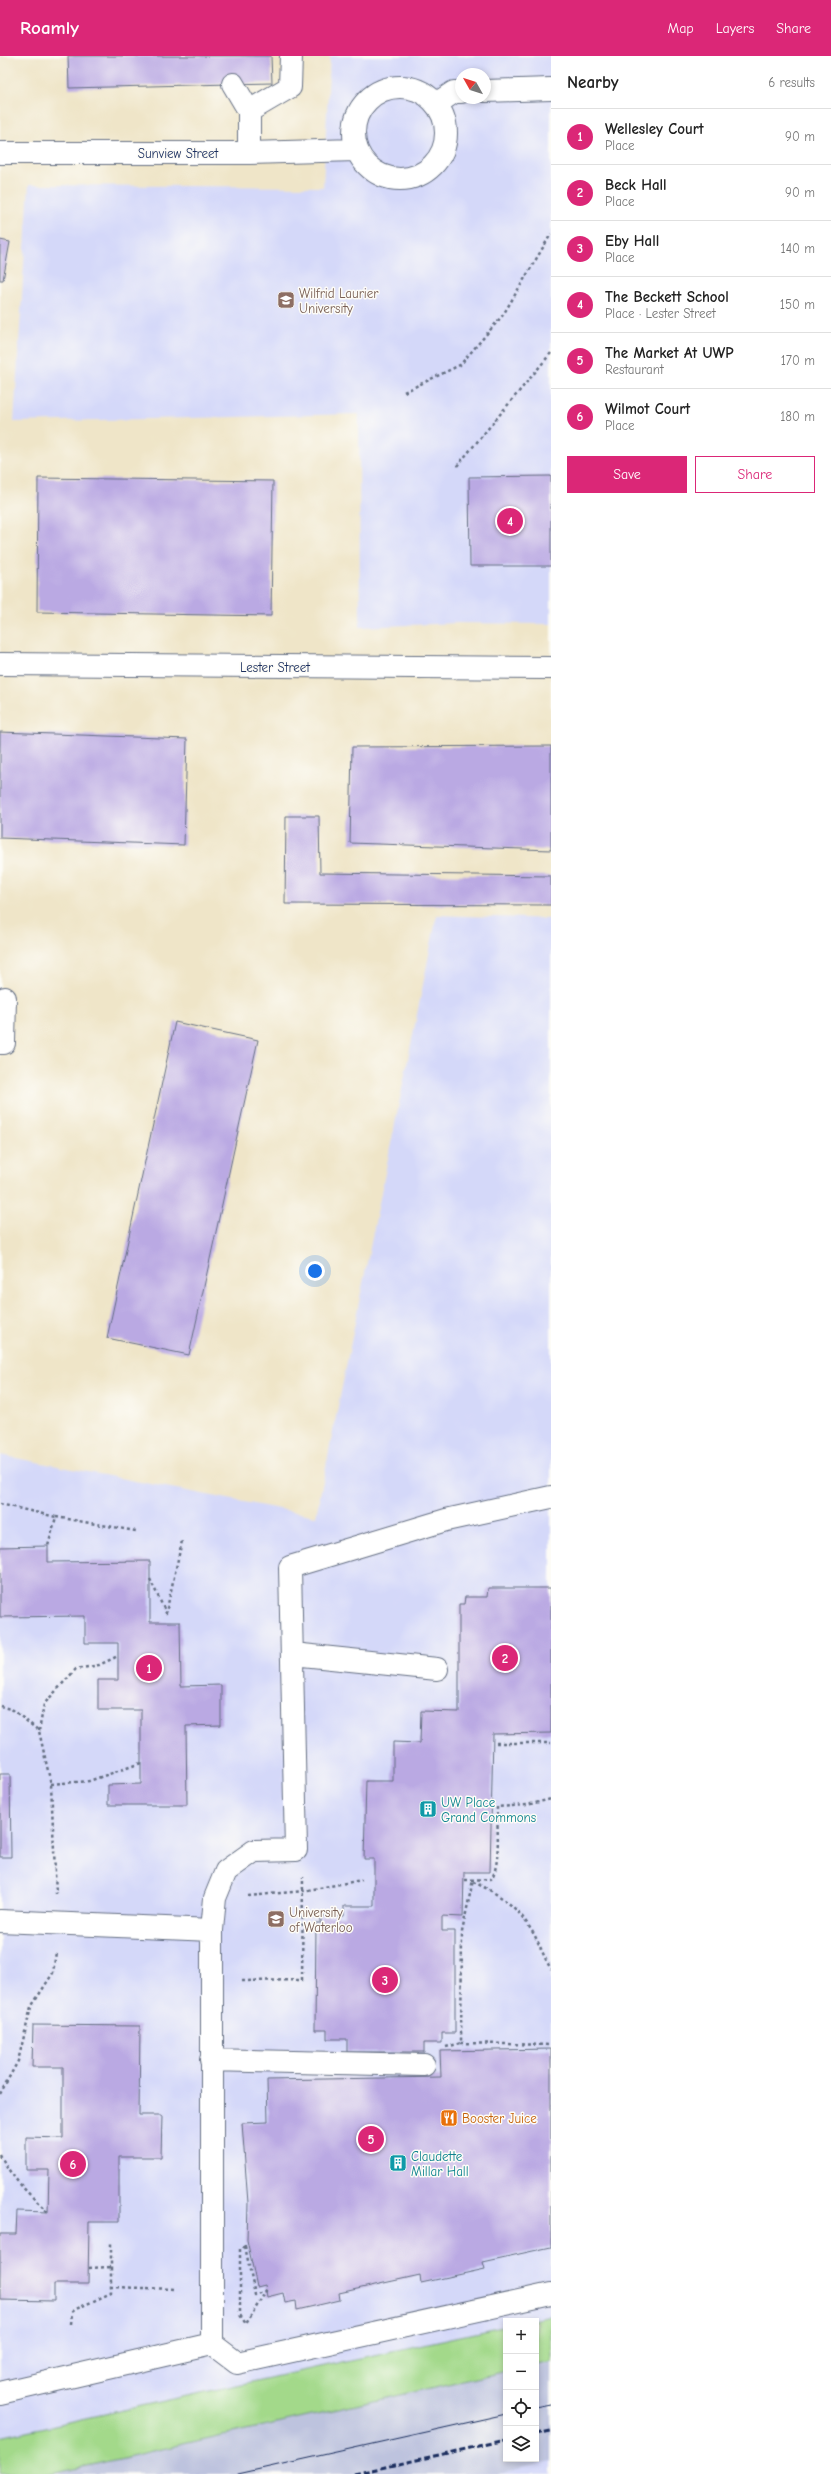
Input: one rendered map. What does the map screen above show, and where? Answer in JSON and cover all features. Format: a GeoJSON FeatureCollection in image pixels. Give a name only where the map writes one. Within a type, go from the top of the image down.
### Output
{"type":"FeatureCollection","features":[{"type":"Feature","properties":{"kind":"street"},"geometry":{"type":"LineString","coordinates":[[249,111],[290,87],[291,56]]}},
{"type":"Feature","properties":{"kind":"street"},"geometry":{"type":"LineString","coordinates":[[233,84],[249,111],[249,153]]}},
{"type":"Feature","properties":{"kind":"street"},"geometry":{"type":"LineString","coordinates":[[400,86],[420,91],[436,104],[445,122],[446,142],[438,160],[423,174],[404,180],[384,177],[367,167],[356,150],[353,136],[355,122],[360,110],[369,98],[381,91],[400,86]]}},
{"type":"Feature","properties":{"kind":"street"},"geometry":{"type":"LineString","coordinates":[[491,91],[551,89]]}},
{"type":"Feature","properties":{"kind":"street"},"geometry":{"type":"LineString","coordinates":[[436,104],[455,92]]}},
{"type":"Feature","properties":{"kind":"street","name":"Sunview Street"},"geometry":{"type":"LineString","coordinates":[[0,153],[249,153],[356,150]]}},
{"type":"Feature","properties":{"kind":"street","name":"Lester Street"},"geometry":{"type":"LineString","coordinates":[[0,664],[551,668]]}},
{"type":"Feature","properties":{"kind":"street"},"geometry":{"type":"LineString","coordinates":[[0,1043],[4,1043],[5,998]]}},
{"type":"Feature","properties":{"kind":"street"},"geometry":{"type":"LineString","coordinates":[[212,2344],[211,1981],[212,1930],[215,1898],[226,1871],[254,1851],[296,1850],[290,1567],[446,1520],[551,1497]]}},
{"type":"Feature","properties":{"kind":"street"},"geometry":{"type":"LineString","coordinates":[[293,1654],[437,1669]]}},
{"type":"Feature","properties":{"kind":"street"},"geometry":{"type":"LineString","coordinates":[[0,1921],[212,1930]]}},
{"type":"Feature","properties":{"kind":"street"},"geometry":{"type":"LineString","coordinates":[[211,2060],[424,2065]]}},
{"type":"Feature","properties":{"kind":"street"},"geometry":{"type":"LineString","coordinates":[[212,2344],[237,2363],[551,2294]]}},
{"type":"Feature","properties":{"kind":"street"},"geometry":{"type":"LineString","coordinates":[[0,2393],[212,2344]]}},
{"type":"Feature","properties":{"kind":"path"},"geometry":{"type":"LineString","coordinates":[[404,392],[460,365],[503,314],[551,234]]}},
{"type":"Feature","properties":{"kind":"path"},"geometry":{"type":"LineString","coordinates":[[456,466],[551,353]]}},
{"type":"Feature","properties":{"kind":"path"},"geometry":{"type":"LineString","coordinates":[[0,1504],[56,1517],[136,1531]]}},
{"type":"Feature","properties":{"kind":"path"},"geometry":{"type":"LineString","coordinates":[[48,1546],[56,1517]]}},
{"type":"Feature","properties":{"kind":"path"},"geometry":{"type":"LineString","coordinates":[[150,1579],[166,1612],[182,1541]]}},
{"type":"Feature","properties":{"kind":"path"},"geometry":{"type":"LineString","coordinates":[[0,2094],[18,2061],[31,2007],[53,1973],[59,1924],[52,1836],[51,1784],[39,1731],[44,1704],[76,1669],[100,1665],[118,1656]]}},
{"type":"Feature","properties":{"kind":"path"},"geometry":{"type":"LineString","coordinates":[[0,1706],[13,1710],[39,1731]]}},
{"type":"Feature","properties":{"kind":"path"},"geometry":{"type":"LineString","coordinates":[[496,1743],[551,1743]]}},
{"type":"Feature","properties":{"kind":"path"},"geometry":{"type":"LineString","coordinates":[[51,1784],[89,1781],[141,1763]]}},
{"type":"Feature","properties":{"kind":"path"},"geometry":{"type":"LineString","coordinates":[[465,1880],[491,1879],[494,1875],[496,1862],[497,1807],[527,1805],[551,1799]]}},
{"type":"Feature","properties":{"kind":"path"},"geometry":{"type":"LineString","coordinates":[[211,1981],[302,1980],[303,1865],[296,1850]]}},
{"type":"Feature","properties":{"kind":"path"},"geometry":{"type":"LineString","coordinates":[[215,1898],[303,1891],[362,1880]]}},
{"type":"Feature","properties":{"kind":"path"},"geometry":{"type":"LineString","coordinates":[[473,1880],[494,1892],[514,1908],[531,1928],[551,1969]]}},
{"type":"Feature","properties":{"kind":"path"},"geometry":{"type":"LineString","coordinates":[[461,2043],[462,1932],[473,1880]]}},
{"type":"Feature","properties":{"kind":"path"},"geometry":{"type":"LineString","coordinates":[[424,2065],[434,2050],[461,2043],[551,2045]]}},
{"type":"Feature","properties":{"kind":"path"},"geometry":{"type":"LineString","coordinates":[[0,2154],[6,2166],[22,2188],[48,2212]]}},
{"type":"Feature","properties":{"kind":"path"},"geometry":{"type":"LineString","coordinates":[[71,2324],[72,2312],[87,2302],[111,2293],[110,2242]]}},
{"type":"Feature","properties":{"kind":"path"},"geometry":{"type":"LineString","coordinates":[[245,2246],[255,2295],[266,2291],[246,2324],[240,2315],[240,2249],[245,2246]]}},
{"type":"Feature","properties":{"kind":"path"},"geometry":{"type":"LineString","coordinates":[[89,2268],[111,2267]]}},
{"type":"Feature","properties":{"kind":"path"},"geometry":{"type":"LineString","coordinates":[[111,2287],[176,2289]]}},
{"type":"Feature","properties":{"kind":"shaded area","name":"Wilfrid Laurier University"},"geometry":{"type":"Polygon","coordinates":[[[330,56],[551,56],[551,624],[458,623],[360,627],[359,414],[14,422],[29,185],[323,187],[330,56]]]}},
{"type":"Feature","properties":{"kind":"shaded area","name":"University of Waterloo"},"geometry":{"type":"Polygon","coordinates":[[[437,915],[551,919],[551,2474],[0,2474],[0,1455],[316,1516],[437,915]]]}},
{"type":"Feature","properties":{"kind":"shaded area"},"geometry":{"type":"Polygon","coordinates":[[[551,2361],[551,2461],[499,2474],[52,2474],[503,2372],[503,2462],[539,2462],[539,2363],[551,2361]]]}},
{"type":"Feature","properties":{"kind":"green space"},"geometry":{"type":"Polygon","coordinates":[[[551,2316],[551,2361],[539,2363],[539,2354],[539,2318],[551,2316]]]}},
{"type":"Feature","properties":{"kind":"green space"},"geometry":{"type":"Polygon","coordinates":[[[503,2327],[503,2372],[52,2474],[0,2474],[0,2437],[503,2327]]]}},
{"type":"Feature","properties":{"kind":"building"},"geometry":{"type":"Polygon","coordinates":[[[68,56],[271,56],[272,83],[69,88],[68,56]]]}},
{"type":"Feature","properties":{"kind":"building"},"geometry":{"type":"Polygon","coordinates":[[[0,240],[10,242],[3,280],[0,280],[0,240]]]}},
{"type":"Feature","properties":{"kind":"building"},"geometry":{"type":"Polygon","coordinates":[[[551,476],[551,566],[470,566],[469,477],[551,476]]]}},
{"type":"Feature","properties":{"kind":"building"},"geometry":{"type":"Polygon","coordinates":[[[38,478],[273,481],[271,616],[37,612],[38,478]]]}},
{"type":"Feature","properties":{"kind":"building"},"geometry":{"type":"Polygon","coordinates":[[[0,732],[187,739],[184,845],[0,838],[0,732]]]}},
{"type":"Feature","properties":{"kind":"building"},"geometry":{"type":"Polygon","coordinates":[[[551,746],[551,850],[350,843],[352,747],[551,746]]]}},
{"type":"Feature","properties":{"kind":"building"},"geometry":{"type":"Polygon","coordinates":[[[286,816],[319,816],[320,873],[551,876],[551,905],[285,904],[286,816]]]}},
{"type":"Feature","properties":{"kind":"building"},"geometry":{"type":"Polygon","coordinates":[[[175,1022],[258,1040],[189,1355],[107,1338],[175,1022]]]}},
{"type":"Feature","properties":{"kind":"building"},"geometry":{"type":"Polygon","coordinates":[[[48,1546],[48,1562],[150,1561],[150,1622],[180,1622],[181,1686],[221,1685],[221,1725],[186,1726],[187,1805],[108,1805],[108,1785],[141,1784],[141,1710],[98,1710],[98,1680],[118,1680],[118,1643],[85,1643],[85,1616],[0,1617],[0,1547],[48,1546]]]}},
{"type":"Feature","properties":{"kind":"building"},"geometry":{"type":"Polygon","coordinates":[[[488,1588],[551,1588],[551,1733],[493,1734],[490,1872],[464,1872],[463,1917],[442,1916],[442,1931],[455,1931],[455,2033],[442,2033],[442,2043],[424,2043],[424,2052],[347,2052],[347,2039],[327,2039],[327,2030],[315,2030],[316,1923],[321,1923],[321,1916],[344,1916],[344,1906],[374,1906],[374,1859],[364,1859],[366,1781],[393,1781],[393,1742],[420,1743],[421,1711],[459,1712],[459,1604],[464,1604],[465,1597],[487,1597],[488,1588]]]}},
{"type":"Feature","properties":{"kind":"building"},"geometry":{"type":"Polygon","coordinates":[[[0,1774],[10,1774],[11,1857],[0,1857],[0,1774]]]}},
{"type":"Feature","properties":{"kind":"building"},"geometry":{"type":"Polygon","coordinates":[[[33,2025],[140,2026],[139,2115],[162,2115],[161,2157],[119,2157],[119,2222],[89,2222],[88,2284],[54,2284],[54,2301],[0,2300],[0,2234],[16,2234],[17,2211],[48,2212],[49,2170],[26,2170],[26,2137],[63,2138],[63,2067],[32,2067],[33,2025]]]}},
{"type":"Feature","properties":{"kind":"building","name":"Claudette Millar Hall"},"geometry":{"type":"Polygon","coordinates":[[[551,2049],[551,2247],[483,2262],[485,2269],[421,2283],[420,2275],[339,2293],[340,2300],[297,2310],[296,2301],[285,2303],[283,2293],[267,2297],[265,2285],[257,2287],[247,2240],[248,2203],[242,2123],[268,2122],[267,2080],[441,2077],[440,2051],[551,2049]]]}},
{"type":"Feature","properties":{"kind":"tram line"},"geometry":{"type":"LineString","coordinates":[[539,2406],[551,2404]]}},
{"type":"Feature","properties":{"kind":"tram line"},"geometry":{"type":"LineString","coordinates":[[238,2474],[503,2415]]}},
{"type":"Feature","properties":{"kind":"railway"},"geometry":{"type":"LineString","coordinates":[[539,2433],[551,2431]]}},
{"type":"Feature","properties":{"kind":"railway"},"geometry":{"type":"LineString","coordinates":[[354,2474],[503,2441]]}},
{"type":"Feature","properties":{"kind":"place","name":"Wilfrid Laurier University"},"geometry":{"type":"Point","coordinates":[286,300]}},
{"type":"Feature","properties":{"kind":"place","name":"The Beckett School"},"geometry":{"type":"Point","coordinates":[510,521]}},
{"type":"Feature","properties":{"kind":"place","name":"Beck Hall"},"geometry":{"type":"Point","coordinates":[505,1658]}},
{"type":"Feature","properties":{"kind":"place","name":"Wellesley Court"},"geometry":{"type":"Point","coordinates":[149,1668]}},
{"type":"Feature","properties":{"kind":"place","name":"UW Place Grand Commons"},"geometry":{"type":"Point","coordinates":[428,1809]}},
{"type":"Feature","properties":{"kind":"place","name":"University of Waterloo"},"geometry":{"type":"Point","coordinates":[276,1919]}},
{"type":"Feature","properties":{"kind":"place","name":"Eby Hall"},"geometry":{"type":"Point","coordinates":[385,1980]}},
{"type":"Feature","properties":{"kind":"place","name":"Booster Juice"},"geometry":{"type":"Point","coordinates":[449,2118]}},
{"type":"Feature","properties":{"kind":"place","name":"The Market At UWP"},"geometry":{"type":"Point","coordinates":[371,2139]}},
{"type":"Feature","properties":{"kind":"place","name":"Claudette Millar Hall"},"geometry":{"type":"Point","coordinates":[398,2163]}},
{"type":"Feature","properties":{"kind":"place","name":"Wilmot Court"},"geometry":{"type":"Point","coordinates":[73,2164]}}]}
